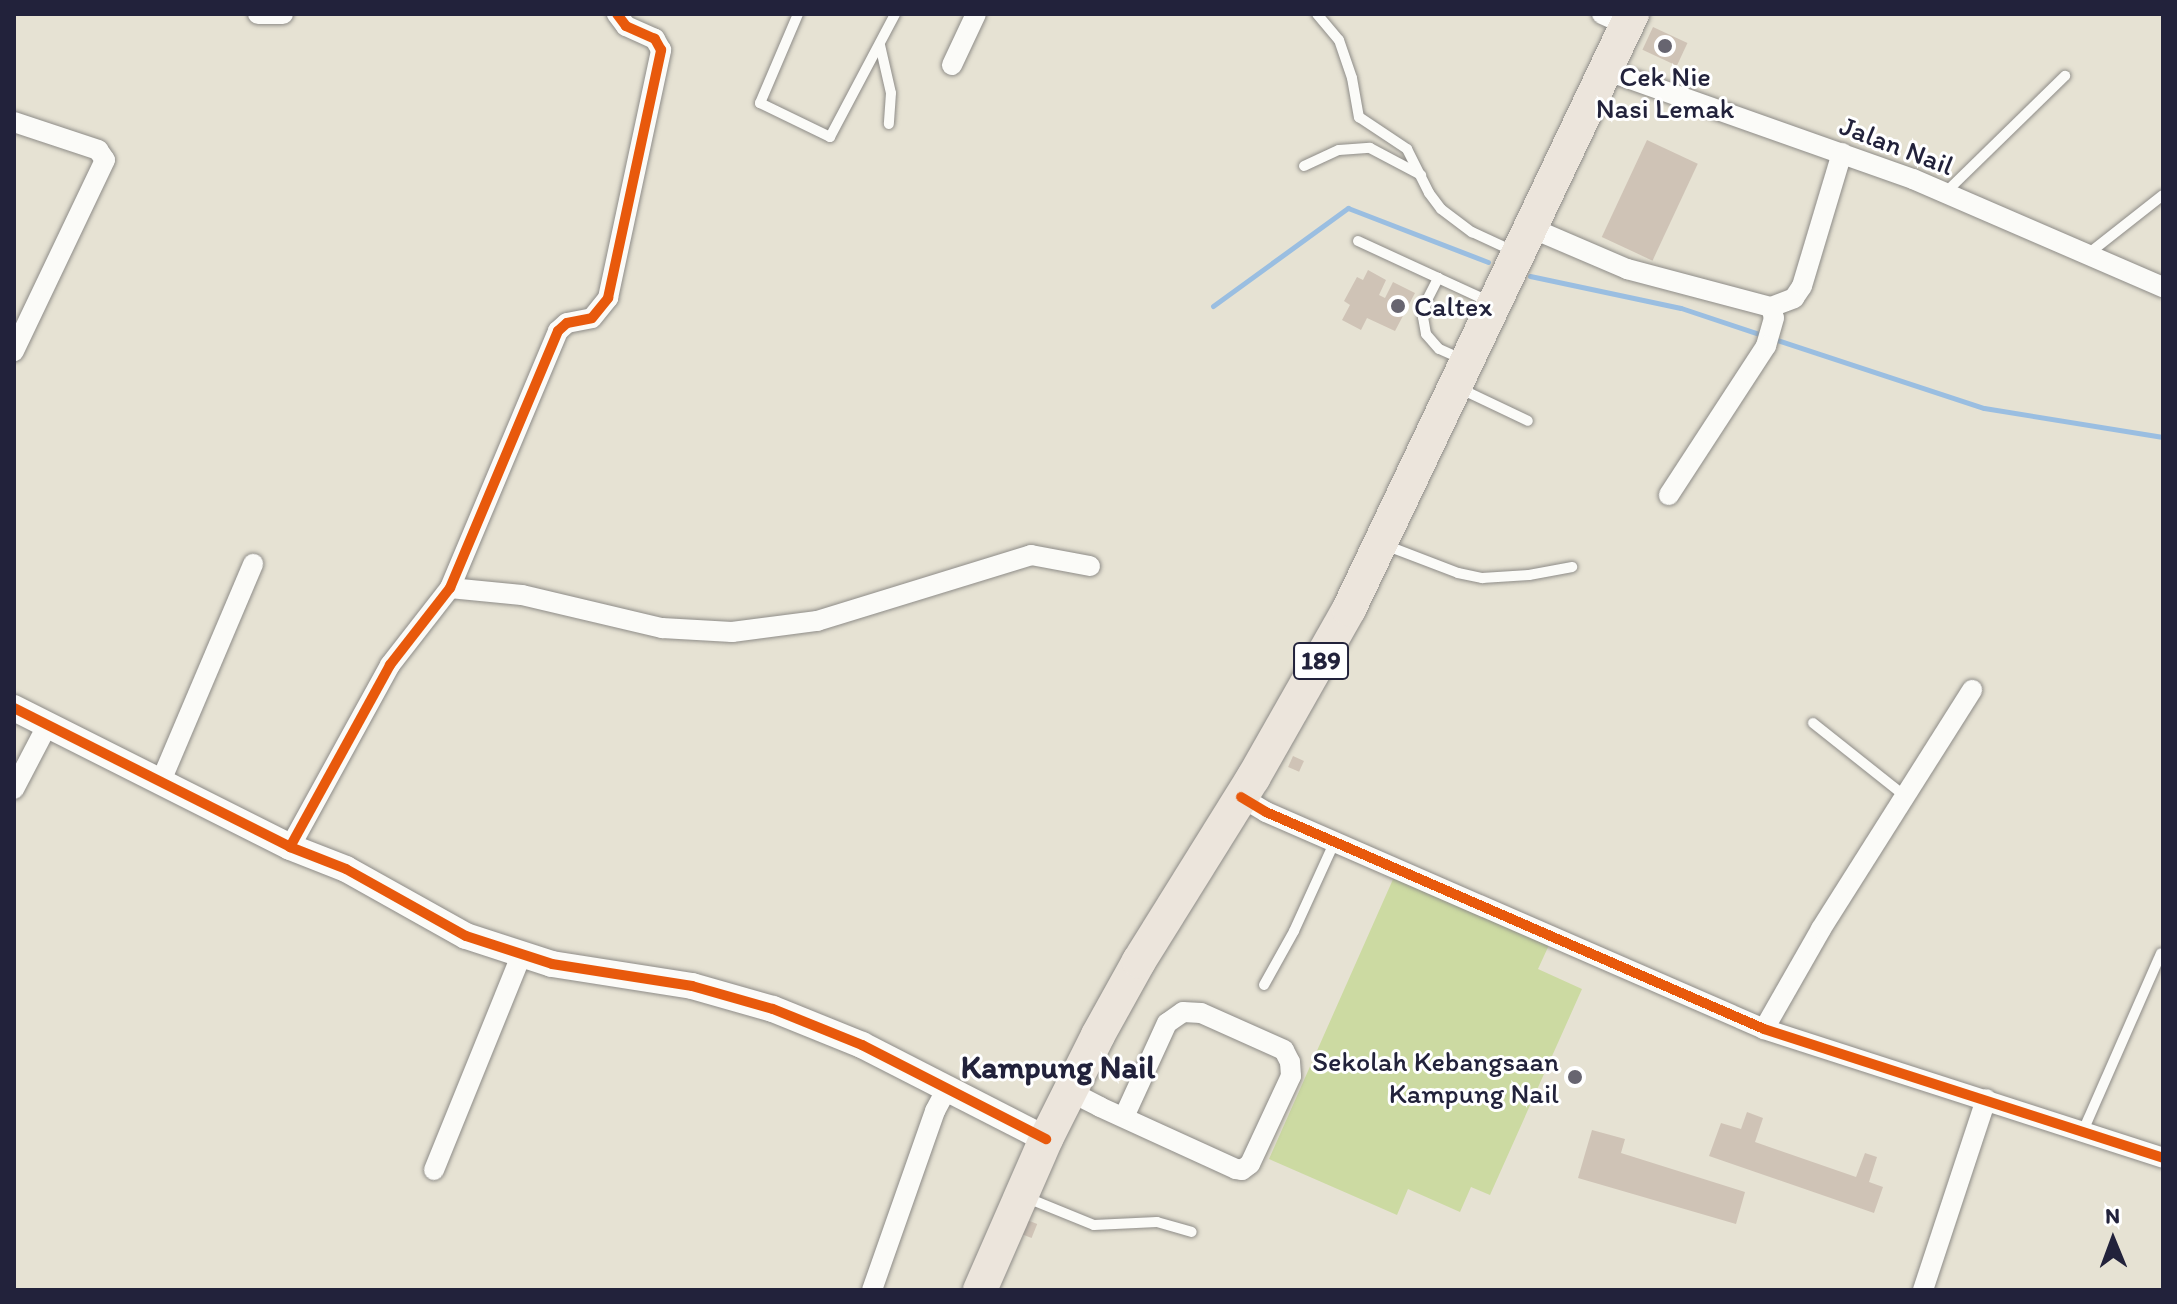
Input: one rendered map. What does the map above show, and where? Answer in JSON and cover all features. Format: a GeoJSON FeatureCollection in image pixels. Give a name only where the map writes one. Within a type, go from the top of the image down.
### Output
{"type":"FeatureCollection","features":[{"type":"Feature","properties":{"kind":"main road","name":"189"},"geometry":{"type":"LineString","coordinates":[[980,1290],[1069,1091],[1139,961],[1313,675],[1380,543],[1605,70],[1620,18]]}},
{"type":"Feature","properties":{"kind":"street"},"geometry":{"type":"LineString","coordinates":[[258,14],[283,14]]}},
{"type":"Feature","properties":{"kind":"street"},"geometry":{"type":"LineString","coordinates":[[290,847],[390,665],[450,588],[561,326],[597,315],[613,283],[661,50],[658,41],[626,26],[617,14]]}},
{"type":"Feature","properties":{"kind":"street"},"geometry":{"type":"LineString","coordinates":[[952,65],[976,14]]}},
{"type":"Feature","properties":{"kind":"street","name":"Jalan Nail"},"geometry":{"type":"LineString","coordinates":[[1605,70],[1842,153],[1945,193],[2163,287]]}},
{"type":"Feature","properties":{"kind":"street"},"geometry":{"type":"LineString","coordinates":[[14,122],[98,150],[105,160],[14,351]]}},
{"type":"Feature","properties":{"kind":"street"},"geometry":{"type":"LineString","coordinates":[[1523,240],[1771,307],[1794,298],[1802,286],[1842,153]]}},
{"type":"Feature","properties":{"kind":"street"},"geometry":{"type":"LineString","coordinates":[[1669,495],[1769,338],[1771,307]]}},
{"type":"Feature","properties":{"kind":"street"},"geometry":{"type":"LineString","coordinates":[[450,588],[522,595],[662,628],[732,632],[817,621],[1031,555],[1090,566]]}},
{"type":"Feature","properties":{"kind":"street"},"geometry":{"type":"LineString","coordinates":[[161,781],[253,564]]}},
{"type":"Feature","properties":{"kind":"street"},"geometry":{"type":"LineString","coordinates":[[1764,1029],[1821,929],[1972,690]]}},
{"type":"Feature","properties":{"kind":"street"},"geometry":{"type":"LineString","coordinates":[[14,708],[290,847],[346,869],[466,936],[521,956],[728,994],[862,1045],[1046,1139]]}},
{"type":"Feature","properties":{"kind":"street"},"geometry":{"type":"LineString","coordinates":[[14,789],[48,724]]}},
{"type":"Feature","properties":{"kind":"street"},"geometry":{"type":"LineString","coordinates":[[1241,797],[1764,1029],[2163,1158]]}},
{"type":"Feature","properties":{"kind":"street"},"geometry":{"type":"LineString","coordinates":[[434,1170],[521,956]]}},
{"type":"Feature","properties":{"kind":"street"},"geometry":{"type":"LineString","coordinates":[[1069,1091],[1124,1117],[1242,1170],[1250,1164],[1291,1076],[1290,1062],[1284,1050],[1201,1013],[1183,1012],[1167,1023],[1124,1117]]}},
{"type":"Feature","properties":{"kind":"street"},"geometry":{"type":"LineString","coordinates":[[872,1290],[935,1111],[947,1088]]}},
{"type":"Feature","properties":{"kind":"street"},"geometry":{"type":"LineString","coordinates":[[1923,1290],[1986,1099]]}},
{"type":"Feature","properties":{"kind":"lane"},"geometry":{"type":"LineString","coordinates":[[798,14],[760,103],[828,137],[833,136],[895,14]]}},
{"type":"Feature","properties":{"kind":"lane"},"geometry":{"type":"LineString","coordinates":[[1317,14],[1339,40],[1352,78],[1359,117],[1372,129],[1391,136],[1407,149],[1441,209],[1462,226],[1523,240]]}},
{"type":"Feature","properties":{"kind":"lane"},"geometry":{"type":"LineString","coordinates":[[880,45],[891,93],[889,124]]}},
{"type":"Feature","properties":{"kind":"lane"},"geometry":{"type":"LineString","coordinates":[[1945,193],[2065,76]]}},
{"type":"Feature","properties":{"kind":"lane"},"geometry":{"type":"LineString","coordinates":[[1304,166],[1339,150],[1370,148],[1421,175]]}},
{"type":"Feature","properties":{"kind":"lane"},"geometry":{"type":"LineString","coordinates":[[2086,255],[2163,195]]}},
{"type":"Feature","properties":{"kind":"lane"},"geometry":{"type":"LineString","coordinates":[[1358,241],[1493,303]]}},
{"type":"Feature","properties":{"kind":"lane"},"geometry":{"type":"LineString","coordinates":[[1438,278],[1427,300],[1424,326],[1460,374],[1528,421]]}},
{"type":"Feature","properties":{"kind":"lane"},"geometry":{"type":"LineString","coordinates":[[1380,543],[1458,573],[1482,578],[1572,567]]}},
{"type":"Feature","properties":{"kind":"lane"},"geometry":{"type":"LineString","coordinates":[[1813,723],[1906,797]]}},
{"type":"Feature","properties":{"kind":"lane"},"geometry":{"type":"LineString","coordinates":[[1264,985],[1294,931],[1335,841]]}},
{"type":"Feature","properties":{"kind":"lane"},"geometry":{"type":"LineString","coordinates":[[2083,1131],[2161,953]]}},
{"type":"Feature","properties":{"kind":"lane"},"geometry":{"type":"LineString","coordinates":[[1021,1196],[1094,1225],[1157,1222],[1192,1232]]}},
{"type":"Feature","properties":{"kind":"green space"},"geometry":{"type":"Polygon","coordinates":[[[1394,877],[1549,945],[1538,969],[1582,989],[1490,1195],[1471,1187],[1460,1212],[1408,1189],[1397,1215],[1269,1159],[1394,877]]]}},
{"type":"Feature","properties":{"kind":"building","name":"Cek Nie Nasi Lemak"},"geometry":{"type":"Polygon","coordinates":[[[1653,27],[1687,43],[1677,66],[1642,50],[1653,27]]]}},
{"type":"Feature","properties":{"kind":"building"},"geometry":{"type":"Polygon","coordinates":[[[1647,140],[1698,164],[1653,261],[1602,237],[1647,140]]]}},
{"type":"Feature","properties":{"kind":"building"},"geometry":{"type":"Polygon","coordinates":[[[1368,270],[1386,280],[1379,295],[1385,298],[1393,282],[1415,293],[1395,331],[1367,318],[1361,330],[1342,320],[1350,305],[1344,301],[1357,277],[1363,280],[1368,270]]]}},
{"type":"Feature","properties":{"kind":"building"},"geometry":{"type":"Polygon","coordinates":[[[1293,756],[1304,761],[1299,772],[1288,767],[1293,756]]]}},
{"type":"Feature","properties":{"kind":"building"},"geometry":{"type":"Polygon","coordinates":[[[1747,1112],[1763,1118],[1755,1142],[1856,1177],[1865,1153],[1877,1157],[1869,1182],[1883,1187],[1874,1213],[1709,1156],[1721,1123],[1741,1129],[1747,1112]]]}},
{"type":"Feature","properties":{"kind":"building"},"geometry":{"type":"Polygon","coordinates":[[[1592,1130],[1625,1139],[1621,1153],[1745,1192],[1736,1224],[1578,1178],[1592,1130]]]}},
{"type":"Feature","properties":{"kind":"building"},"geometry":{"type":"Polygon","coordinates":[[[1027,1220],[1037,1224],[1032,1238],[1021,1234],[1027,1220]]]}},
{"type":"Feature","properties":{"kind":"waterway"},"geometry":{"type":"LineString","coordinates":[[1213,306],[1348,208],[1488,262]]}},
{"type":"Feature","properties":{"kind":"waterway"},"geometry":{"type":"LineString","coordinates":[[1530,276],[1681,308],[1765,336]]}},
{"type":"Feature","properties":{"kind":"waterway"},"geometry":{"type":"LineString","coordinates":[[1774,339],[1984,408],[2163,437]]}},
{"type":"Feature","properties":{"kind":"cycle path"},"geometry":{"type":"LineString","coordinates":[[290,847],[390,665],[450,588],[558,331],[567,323],[592,318],[608,298],[661,50],[655,39],[626,26],[617,14]]}},
{"type":"Feature","properties":{"kind":"cycle path"},"geometry":{"type":"LineString","coordinates":[[14,708],[290,847],[346,869],[466,936],[552,964],[692,986],[773,1009],[862,1045],[1046,1139]]}},
{"type":"Feature","properties":{"kind":"cycle path"},"geometry":{"type":"LineString","coordinates":[[1241,797],[1266,812],[1764,1029],[2163,1158]]}},
{"type":"Feature","properties":{"kind":"place","name":"Cek Nie Nasi Lemak"},"geometry":{"type":"Point","coordinates":[1665,46]}},
{"type":"Feature","properties":{"kind":"place","name":"Caltex"},"geometry":{"type":"Point","coordinates":[1398,306]}},
{"type":"Feature","properties":{"kind":"place","name":"Sekolah Kebangsaan Kampung Nail"},"geometry":{"type":"Point","coordinates":[1575,1077]}},
{"type":"Feature","properties":{"kind":"district","name":"Kampung Nail"},"geometry":{"type":"Point","coordinates":[1058,1067]}}]}
